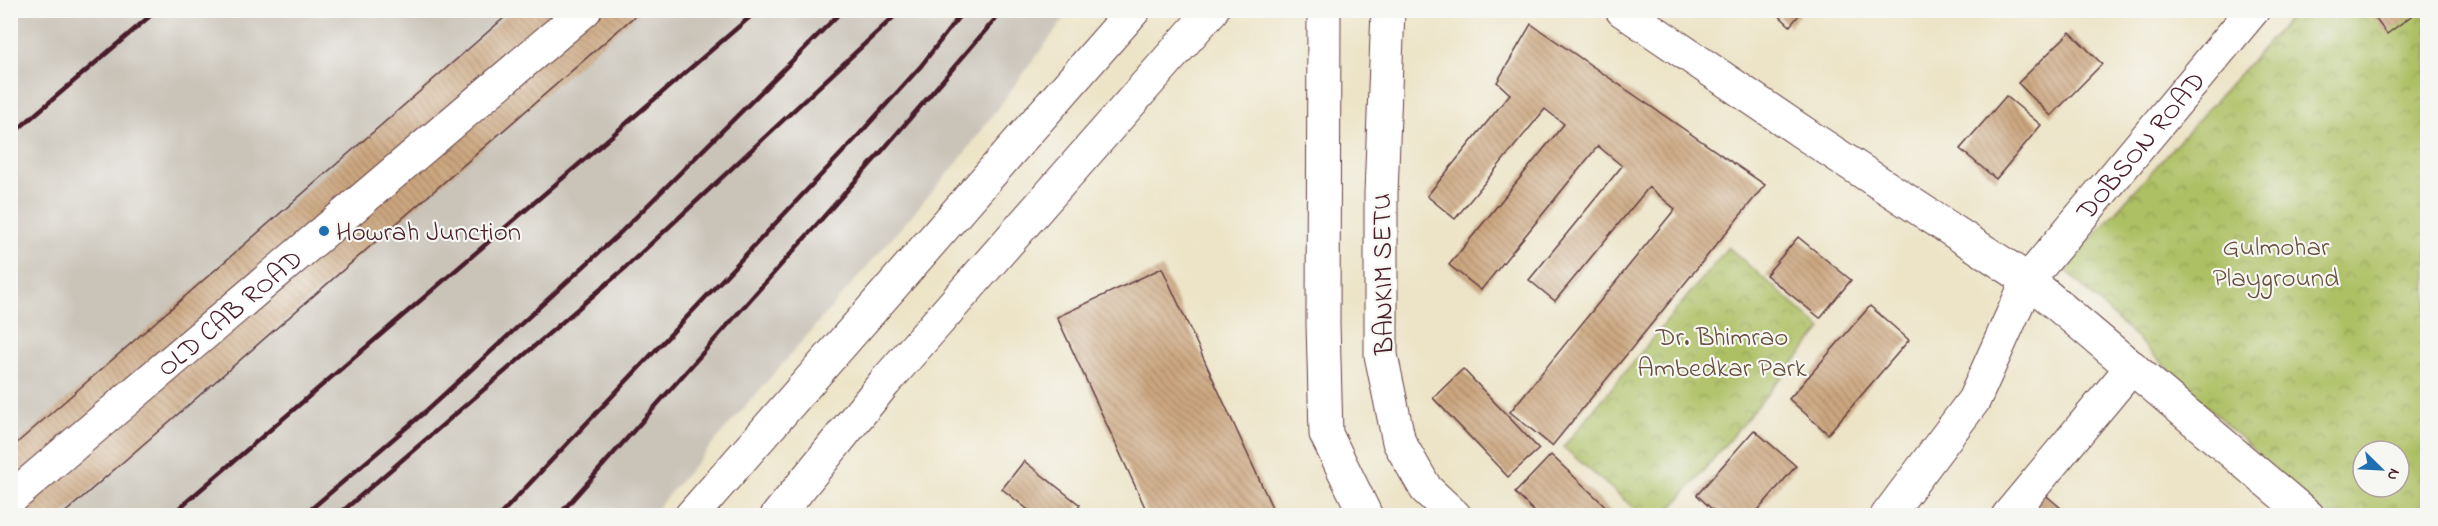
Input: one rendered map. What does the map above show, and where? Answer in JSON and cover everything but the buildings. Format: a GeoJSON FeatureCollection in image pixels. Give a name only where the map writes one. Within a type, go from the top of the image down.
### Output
{"type":"FeatureCollection","features":[{"type":"Feature","properties":{"kind":"main road","name":"OLD CAB ROAD"},"geometry":{"type":"LineString","coordinates":[[10,499],[585,10]]}},
{"type":"Feature","properties":{"kind":"main road"},"geometry":{"type":"LineString","coordinates":[[691,516],[1134,10]]}},
{"type":"Feature","properties":{"kind":"main road"},"geometry":{"type":"LineString","coordinates":[[777,516],[885,382],[1212,10]]}},
{"type":"Feature","properties":{"kind":"main road"},"geometry":{"type":"LineString","coordinates":[[1324,10],[1323,324],[1326,434],[1366,516]]}},
{"type":"Feature","properties":{"kind":"main road","name":"BANKIM SETU"},"geometry":{"type":"LineString","coordinates":[[1388,10],[1381,193],[1381,355],[1399,442],[1426,489],[1455,516]]}},
{"type":"Feature","properties":{"kind":"main road"},"geometry":{"type":"LineString","coordinates":[[1622,10],[1811,138],[2028,280],[2308,516]]}},
{"type":"Feature","properties":{"kind":"main road","name":"DOBSON ROAD"},"geometry":{"type":"LineString","coordinates":[[1887,516],[1974,400],[2028,280],[2253,10]]}},
{"type":"Feature","properties":{"kind":"main road"},"geometry":{"type":"LineString","coordinates":[[2008,516],[2132,367]]}},
{"type":"Feature","properties":{"kind":"shaded area","name":"Howrah Junction"},"geometry":{"type":"Polygon","coordinates":[[[10,11],[1070,11],[958,162],[650,516],[11,515],[10,11]]]}},
{"type":"Feature","properties":{"kind":"green space","name":"Gulmohar Playground"},"geometry":{"type":"Polygon","coordinates":[[[2296,11],[2427,11],[2427,515],[2321,515],[2064,269],[2296,11]]]}},
{"type":"Feature","properties":{"kind":"green space","name":"Dr. Bhimrao Ambedkar Park"},"geometry":{"type":"Polygon","coordinates":[[[1728,247],[1822,329],[1666,515],[1642,515],[1563,447],[1728,247]]]}},
{"type":"Feature","properties":{"kind":"railway"},"geometry":{"type":"LineString","coordinates":[[10,136],[157,10]]}},
{"type":"Feature","properties":{"kind":"railway"},"geometry":{"type":"LineString","coordinates":[[170,516],[758,10]]}},
{"type":"Feature","properties":{"kind":"railway"},"geometry":{"type":"LineString","coordinates":[[303,516],[427,410],[617,236],[843,10]]}},
{"type":"Feature","properties":{"kind":"railway"},"geometry":{"type":"LineString","coordinates":[[337,516],[624,269],[901,10]]}},
{"type":"Feature","properties":{"kind":"railway"},"geometry":{"type":"LineString","coordinates":[[499,516],[856,138],[921,66],[964,10]]}},
{"type":"Feature","properties":{"kind":"railway"},"geometry":{"type":"LineString","coordinates":[[558,516],[882,151],[1003,10]]}},
{"type":"Feature","properties":{"kind":"place","name":"Howrah Junction"},"geometry":{"type":"Point","coordinates":[324,231]}}]}
